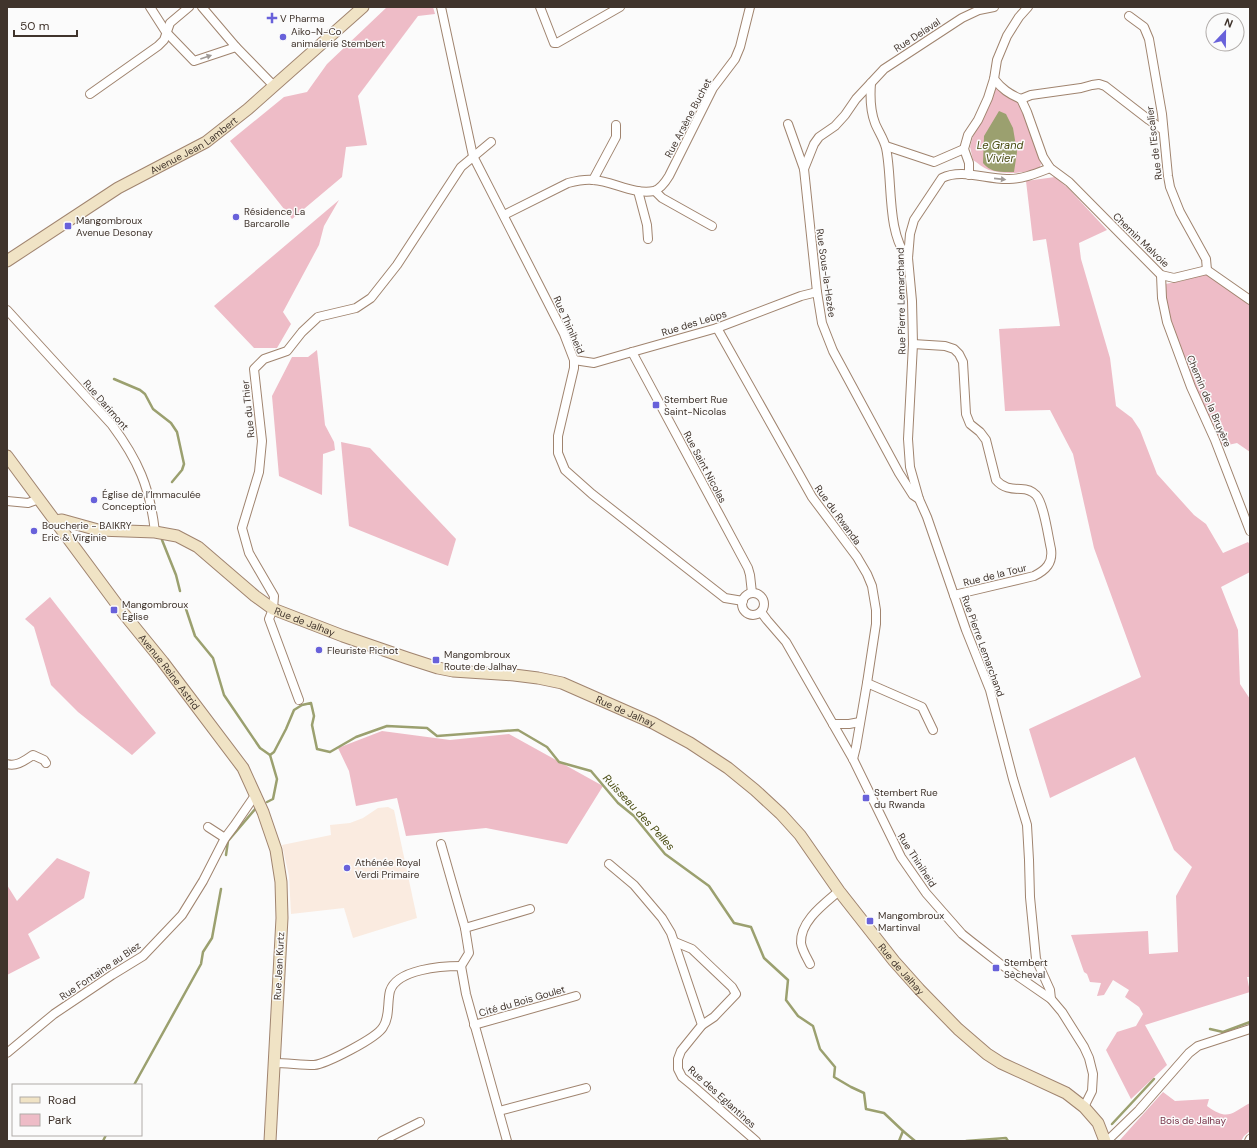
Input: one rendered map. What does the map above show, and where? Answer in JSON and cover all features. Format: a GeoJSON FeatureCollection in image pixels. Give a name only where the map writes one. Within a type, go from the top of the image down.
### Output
{"type":"FeatureCollection","features":[{"type":"Feature","properties":{"kind":"main road","name":"Avenue Jean Lambert"},"geometry":{"type":"LineString","coordinates":[[7,261],[118,188],[206,142],[219,133],[363,7]]}},
{"type":"Feature","properties":{"kind":"main road","name":"Avenue Reine Astrid"},"geometry":{"type":"LineString","coordinates":[[7,456],[124,614],[163,662],[243,768],[256,794]]}},
{"type":"Feature","properties":{"kind":"main road","name":"Rue de Jalhay"},"geometry":{"type":"LineString","coordinates":[[54,521],[62,520],[98,530],[154,532],[177,536],[198,547],[255,596],[273,609],[343,636],[438,668],[453,671],[538,678],[562,683],[653,723],[690,743],[755,790],[781,814],[800,835],[839,891],[890,957],[943,1015],[987,1054],[1001,1063],[1066,1093],[1084,1106],[1098,1123],[1106,1141]]}},
{"type":"Feature","properties":{"kind":"main road","name":"Rue Jean Kurtz"},"geometry":{"type":"LineString","coordinates":[[256,794],[271,831],[276,850],[281,882],[282,918],[270,1141]]}},
{"type":"Feature","properties":{"kind":"street"},"geometry":{"type":"LineString","coordinates":[[150,7],[166,32],[194,61],[236,47]]}},
{"type":"Feature","properties":{"kind":"street"},"geometry":{"type":"LineString","coordinates":[[90,94],[158,46],[164,40],[170,23],[189,7]]}},
{"type":"Feature","properties":{"kind":"street"},"geometry":{"type":"LineString","coordinates":[[202,7],[236,47],[274,86]]}},
{"type":"Feature","properties":{"kind":"street","name":"Rue Thiniheid"},"geometry":{"type":"LineString","coordinates":[[441,7],[473,156],[564,334],[574,360],[574,368],[558,436],[558,453],[565,470],[592,494],[725,598],[743,601]]}},
{"type":"Feature","properties":{"kind":"street"},"geometry":{"type":"LineString","coordinates":[[540,7],[554,43],[557,43],[620,7]]}},
{"type":"Feature","properties":{"kind":"street","name":"Rue Arsène Buchet"},"geometry":{"type":"LineString","coordinates":[[655,191],[664,184],[669,176],[713,88],[735,59],[740,47],[750,7]]}},
{"type":"Feature","properties":{"kind":"street","name":"Rue Delaval"},"geometry":{"type":"LineString","coordinates":[[804,169],[814,144],[820,137],[835,126],[856,99],[884,69],[979,8],[994,7]]}},
{"type":"Feature","properties":{"kind":"street"},"geometry":{"type":"LineString","coordinates":[[994,79],[1005,91],[1021,99],[1043,157],[1050,168],[1032,176],[1008,180],[968,175],[969,163],[964,149],[968,135],[978,120],[988,98],[994,79],[997,60],[1007,36],[1019,17],[1028,7]]}},
{"type":"Feature","properties":{"kind":"street","name":"Rue de l'Escalier"},"geometry":{"type":"LineString","coordinates":[[1129,16],[1144,27],[1149,39],[1162,114],[1162,129],[1170,187],[1180,212],[1206,259],[1207,270]]}},
{"type":"Feature","properties":{"kind":"street"},"geometry":{"type":"LineString","coordinates":[[871,83],[870,101],[874,122],[886,146],[895,230],[901,250],[908,258]]}},
{"type":"Feature","properties":{"kind":"street"},"geometry":{"type":"LineString","coordinates":[[1021,99],[1031,95],[1099,84],[1106,86],[1162,129]]}},
{"type":"Feature","properties":{"kind":"street","name":"Rue Sous-la-Hezée"},"geometry":{"type":"LineString","coordinates":[[788,124],[804,169],[817,292],[822,323],[833,351],[899,473],[913,495],[919,499]]}},
{"type":"Feature","properties":{"kind":"street"},"geometry":{"type":"LineString","coordinates":[[593,180],[616,137],[616,125]]}},
{"type":"Feature","properties":{"kind":"street"},"geometry":{"type":"LineString","coordinates":[[473,156],[491,142]]}},
{"type":"Feature","properties":{"kind":"street"},"geometry":{"type":"LineString","coordinates":[[886,146],[934,162],[964,149]]}},
{"type":"Feature","properties":{"kind":"street","name":"Rue du Thier"},"geometry":{"type":"LineString","coordinates":[[273,609],[274,596],[249,553],[242,528],[259,472],[262,441],[254,369],[264,359],[287,351],[302,332],[318,317],[356,308],[370,298],[397,266],[461,167],[473,156]]}},
{"type":"Feature","properties":{"kind":"street","name":"Chemin Malvoie"},"geometry":{"type":"LineString","coordinates":[[1050,168],[1069,182],[1162,275],[1174,278],[1207,270]]}},
{"type":"Feature","properties":{"kind":"street","name":"Rue Pierre Lemarchand"},"geometry":{"type":"LineString","coordinates":[[968,175],[947,175],[942,178],[914,220],[910,234],[908,258],[912,301],[913,344],[908,439],[910,467],[919,499],[927,517],[966,630],[990,690],[1013,779],[1027,825],[1030,897],[1036,959],[1050,990],[1051,999],[1062,1012],[1084,1047],[1089,1058],[1093,1074],[1092,1091],[1084,1106]]}},
{"type":"Feature","properties":{"kind":"street"},"geometry":{"type":"LineString","coordinates":[[504,215],[568,183],[579,180],[593,180],[638,191],[655,191],[662,198],[712,226]]}},
{"type":"Feature","properties":{"kind":"street"},"geometry":{"type":"LineString","coordinates":[[638,191],[647,225],[648,239]]}},
{"type":"Feature","properties":{"kind":"street"},"geometry":{"type":"LineString","coordinates":[[1207,270],[1250,300]]}},
{"type":"Feature","properties":{"kind":"street","name":"Chemin de la Bruyère"},"geometry":{"type":"LineString","coordinates":[[1162,275],[1162,298],[1167,322],[1191,387],[1215,440],[1250,531]]}},
{"type":"Feature","properties":{"kind":"street","name":"Rue des Leûps"},"geometry":{"type":"LineString","coordinates":[[574,360],[594,363],[717,328],[801,296],[817,292]]}},
{"type":"Feature","properties":{"kind":"street","name":"Rue Darimont"},"geometry":{"type":"LineString","coordinates":[[7,310],[112,425],[127,446],[136,461],[145,484],[153,518],[154,532]]}},
{"type":"Feature","properties":{"kind":"street","name":"Rue du Rwanda"},"geometry":{"type":"LineString","coordinates":[[717,328],[812,498],[857,557],[872,586],[876,610],[876,624],[856,747],[852,759]]}},
{"type":"Feature","properties":{"kind":"street","name":"Rue de la Tour"},"geometry":{"type":"LineString","coordinates":[[913,344],[945,346],[954,349],[958,354],[963,362],[966,414],[970,424],[980,432],[986,440],[996,480],[1005,487],[1013,490],[1022,489],[1030,491],[1036,495],[1041,502],[1051,549],[1052,556],[1048,565],[1043,571],[1034,576],[954,596]]}},
{"type":"Feature","properties":{"kind":"street","name":"Rue Saint Nicolas"},"geometry":{"type":"LineString","coordinates":[[632,352],[748,568],[752,594]]}},
{"type":"Feature","properties":{"kind":"street"},"geometry":{"type":"LineString","coordinates":[[7,501],[28,503],[38,499]]}},
{"type":"Feature","properties":{"kind":"street"},"geometry":{"type":"LineString","coordinates":[[752,594],[759,595],[764,601],[761,612],[755,615],[748,614],[743,608],[743,601],[745,597],[752,594]]}},
{"type":"Feature","properties":{"kind":"street"},"geometry":{"type":"LineString","coordinates":[[273,609],[269,620],[300,700]]}},
{"type":"Feature","properties":{"kind":"street","name":"Rue Thiniheid"},"geometry":{"type":"LineString","coordinates":[[761,612],[786,642],[852,759],[901,857],[926,893],[962,934],[999,963],[1051,999]]}},
{"type":"Feature","properties":{"kind":"street"},"geometry":{"type":"LineString","coordinates":[[867,683],[922,707],[933,730]]}},
{"type":"Feature","properties":{"kind":"street"},"geometry":{"type":"LineString","coordinates":[[833,724],[860,722]]}},
{"type":"Feature","properties":{"kind":"street"},"geometry":{"type":"LineString","coordinates":[[7,764],[17,764],[33,755],[44,760],[46,763]]}},
{"type":"Feature","properties":{"kind":"street","name":"Rue Fontaine au Biez"},"geometry":{"type":"LineString","coordinates":[[7,1053],[54,1014],[143,956],[182,915],[203,881],[225,838],[256,794]]}},
{"type":"Feature","properties":{"kind":"street"},"geometry":{"type":"LineString","coordinates":[[208,827],[225,838]]}},
{"type":"Feature","properties":{"kind":"street"},"geometry":{"type":"LineString","coordinates":[[274,1063],[315,1065],[327,1062],[377,1035],[384,1027],[387,1017],[390,990],[400,979],[414,973],[441,966],[461,966],[469,953],[465,928],[441,844]]}},
{"type":"Feature","properties":{"kind":"street"},"geometry":{"type":"LineString","coordinates":[[609,864],[634,884],[662,918],[671,933],[702,1025]]}},
{"type":"Feature","properties":{"kind":"street"},"geometry":{"type":"LineString","coordinates":[[810,964],[801,944],[803,932],[809,920],[821,906],[839,891]]}},
{"type":"Feature","properties":{"kind":"street"},"geometry":{"type":"LineString","coordinates":[[465,928],[530,909]]}},
{"type":"Feature","properties":{"kind":"street","name":"Rue des Eglantines"},"geometry":{"type":"LineString","coordinates":[[675,942],[692,949],[732,987],[736,994],[714,1017],[702,1025],[681,1051],[678,1060],[678,1069],[682,1077],[753,1140]]}},
{"type":"Feature","properties":{"kind":"street","name":"Cité du Bois Goulet"},"geometry":{"type":"LineString","coordinates":[[461,966],[474,1025],[507,1141]]}},
{"type":"Feature","properties":{"kind":"street","name":"Cité du Bois Goulet"},"geometry":{"type":"LineString","coordinates":[[474,1025],[576,996]]}},
{"type":"Feature","properties":{"kind":"street"},"geometry":{"type":"LineString","coordinates":[[1106,1141],[1140,1110],[1189,1053],[1198,1046],[1250,1029]]}},
{"type":"Feature","properties":{"kind":"street"},"geometry":{"type":"LineString","coordinates":[[499,1111],[586,1088]]}},
{"type":"Feature","properties":{"kind":"street"},"geometry":{"type":"LineString","coordinates":[[382,1141],[420,1122]]}},
{"type":"Feature","properties":{"kind":"shaded area","name":"Athénée Royal Verdi Primaire"},"geometry":{"type":"Polygon","coordinates":[[[388,807],[394,810],[417,918],[353,938],[344,908],[291,914],[289,876],[282,845],[331,835],[330,825],[350,823],[363,818],[378,808],[388,807]]]}},
{"type":"Feature","properties":{"kind":"green space"},"geometry":{"type":"Polygon","coordinates":[[[387,7],[433,7],[435,14],[418,16],[358,96],[367,145],[346,147],[342,177],[292,219],[230,141],[284,97],[307,92],[327,64],[387,7]]]}},
{"type":"Feature","properties":{"kind":"green space"},"geometry":{"type":"Polygon","coordinates":[[[997,88],[1018,103],[1025,116],[1040,160],[1041,164],[1039,169],[1027,172],[1001,173],[987,169],[973,160],[970,147],[973,136],[983,117],[994,90],[997,88]]]}},
{"type":"Feature","properties":{"kind":"green space"},"geometry":{"type":"Polygon","coordinates":[[[1055,177],[1068,188],[1107,230],[1079,243],[1081,259],[1110,358],[1116,406],[1132,418],[1140,430],[1157,474],[1194,515],[1206,524],[1223,553],[1248,542],[1250,545],[1250,572],[1221,587],[1238,630],[1240,684],[1250,699],[1250,977],[1247,977],[1250,992],[1145,1025],[1167,1065],[1131,1099],[1106,1050],[1117,1032],[1136,1026],[1143,1014],[1139,1007],[1125,997],[1129,990],[1113,980],[1104,995],[1097,996],[1101,983],[1090,982],[1087,974],[1084,972],[1071,935],[1148,931],[1149,954],[1178,952],[1176,896],[1192,867],[1174,850],[1135,757],[1050,798],[1029,729],[1141,677],[1094,548],[1073,454],[1050,410],[1005,411],[999,329],[1060,326],[1046,239],[1033,241],[1026,181],[1055,177]]]}},
{"type":"Feature","properties":{"kind":"green space"},"geometry":{"type":"Polygon","coordinates":[[[339,200],[324,226],[319,245],[283,312],[291,324],[277,348],[254,348],[214,306],[339,200]]]}},
{"type":"Feature","properties":{"kind":"green space"},"geometry":{"type":"Polygon","coordinates":[[[1207,273],[1250,305],[1250,452],[1237,443],[1219,447],[1169,322],[1165,284],[1182,281],[1207,273]]]}},
{"type":"Feature","properties":{"kind":"green space"},"geometry":{"type":"Polygon","coordinates":[[[317,350],[325,425],[334,442],[335,450],[323,454],[322,495],[279,476],[272,396],[292,357],[308,357],[317,350]]]}},
{"type":"Feature","properties":{"kind":"green space"},"geometry":{"type":"Polygon","coordinates":[[[341,442],[370,448],[456,539],[448,566],[349,526],[341,442]]]}},
{"type":"Feature","properties":{"kind":"green space"},"geometry":{"type":"Polygon","coordinates":[[[50,597],[156,733],[132,755],[78,712],[51,685],[34,627],[25,619],[50,597]]]}},
{"type":"Feature","properties":{"kind":"green space"},"geometry":{"type":"Polygon","coordinates":[[[382,731],[450,740],[509,734],[603,786],[567,844],[486,828],[406,836],[397,798],[356,806],[349,771],[338,748],[382,731]]]}},
{"type":"Feature","properties":{"kind":"green space"},"geometry":{"type":"Polygon","coordinates":[[[57,858],[90,872],[84,898],[28,934],[40,958],[7,975],[7,885],[17,901],[57,858]]]}},
{"type":"Feature","properties":{"kind":"green space","name":"Bois de Jalhay"},"geometry":{"type":"Polygon","coordinates":[[[1163,1092],[1175,1101],[1209,1099],[1207,1106],[1214,1111],[1225,1115],[1233,1113],[1250,1103],[1250,1131],[1241,1141],[1119,1141],[1163,1092]]]}},
{"type":"Feature","properties":{"kind":"water","name":"Le Grand Vivier"},"geometry":{"type":"Polygon","coordinates":[[[999,111],[1006,114],[1013,128],[1017,152],[1014,172],[1001,172],[989,169],[983,163],[984,136],[999,111]]]}},
{"type":"Feature","properties":{"kind":"waterway"},"geometry":{"type":"LineString","coordinates":[[114,379],[140,390],[145,394],[153,409],[171,423],[177,432],[184,464],[182,470],[172,482]]}},
{"type":"Feature","properties":{"kind":"waterway"},"geometry":{"type":"LineString","coordinates":[[162,540],[176,575],[180,591]]}},
{"type":"Feature","properties":{"kind":"waterway"},"geometry":{"type":"LineString","coordinates":[[185,606],[195,636],[213,658],[224,695],[260,748],[270,755],[277,779],[273,799],[267,802]]}},
{"type":"Feature","properties":{"kind":"waterway","name":"Ruisseau des Pelles"},"geometry":{"type":"LineString","coordinates":[[270,755],[274,752],[294,710],[302,705],[311,703],[314,716],[312,725],[317,749],[330,752],[356,737],[387,726],[427,728],[437,736],[518,730],[547,747],[559,762],[591,771],[618,803],[634,816],[665,854],[709,886],[734,923],[751,927],[764,958],[788,980],[786,1000],[798,1016],[813,1026],[820,1049],[835,1067],[834,1077],[864,1093],[866,1109],[884,1113],[903,1131],[899,1141]]}},
{"type":"Feature","properties":{"kind":"waterway"},"geometry":{"type":"LineString","coordinates":[[226,855],[228,841],[256,808]]}},
{"type":"Feature","properties":{"kind":"waterway"},"geometry":{"type":"LineString","coordinates":[[135,1084],[201,964],[203,952],[212,938],[221,889]]}},
{"type":"Feature","properties":{"kind":"waterway"},"geometry":{"type":"LineString","coordinates":[[1210,1029],[1223,1032],[1250,1022]]}},
{"type":"Feature","properties":{"kind":"waterway"},"geometry":{"type":"LineString","coordinates":[[1112,1124],[1154,1079]]}},
{"type":"Feature","properties":{"kind":"waterway"},"geometry":{"type":"LineString","coordinates":[[903,1131],[915,1141]]}},
{"type":"Feature","properties":{"kind":"waterway"},"geometry":{"type":"LineString","coordinates":[[103,1141],[106,1136]]}},
{"type":"Feature","properties":{"kind":"waterway"},"geometry":{"type":"LineString","coordinates":[[966,1141],[1006,1138],[1008,1141]]}},
{"type":"Feature","properties":{"kind":"place","name":"V Pharma"},"geometry":{"type":"Point","coordinates":[272,18]}},
{"type":"Feature","properties":{"kind":"place","name":"Aiko-N-Co animalerie Stembert"},"geometry":{"type":"Point","coordinates":[283,37]}},
{"type":"Feature","properties":{"kind":"place","name":"Résidence La Barcarolle"},"geometry":{"type":"Point","coordinates":[236,217]}},
{"type":"Feature","properties":{"kind":"place","name":"Mangombroux Avenue Desonay"},"geometry":{"type":"Point","coordinates":[68,226]}},
{"type":"Feature","properties":{"kind":"place","name":"Stembert Rue Saint-Nicolas"},"geometry":{"type":"Point","coordinates":[656,405]}},
{"type":"Feature","properties":{"kind":"place","name":"Église de l’Immaculée Conception"},"geometry":{"type":"Point","coordinates":[94,500]}},
{"type":"Feature","properties":{"kind":"place","name":"Boucherie - BAIKRY Eric & Virginie"},"geometry":{"type":"Point","coordinates":[34,531]}},
{"type":"Feature","properties":{"kind":"place","name":"Mangombroux Église"},"geometry":{"type":"Point","coordinates":[114,610]}},
{"type":"Feature","properties":{"kind":"place","name":"Fleuriste Pichot"},"geometry":{"type":"Point","coordinates":[319,650]}},
{"type":"Feature","properties":{"kind":"place","name":"Mangombroux Route de Jalhay"},"geometry":{"type":"Point","coordinates":[436,660]}},
{"type":"Feature","properties":{"kind":"place","name":"Stembert Rue du Rwanda"},"geometry":{"type":"Point","coordinates":[866,798]}},
{"type":"Feature","properties":{"kind":"place","name":"Athénée Royal Verdi Primaire"},"geometry":{"type":"Point","coordinates":[347,868]}},
{"type":"Feature","properties":{"kind":"place","name":"Mangombroux Martinval"},"geometry":{"type":"Point","coordinates":[870,921]}},
{"type":"Feature","properties":{"kind":"place","name":"Stembert Sècheval"},"geometry":{"type":"Point","coordinates":[996,968]}}]}
